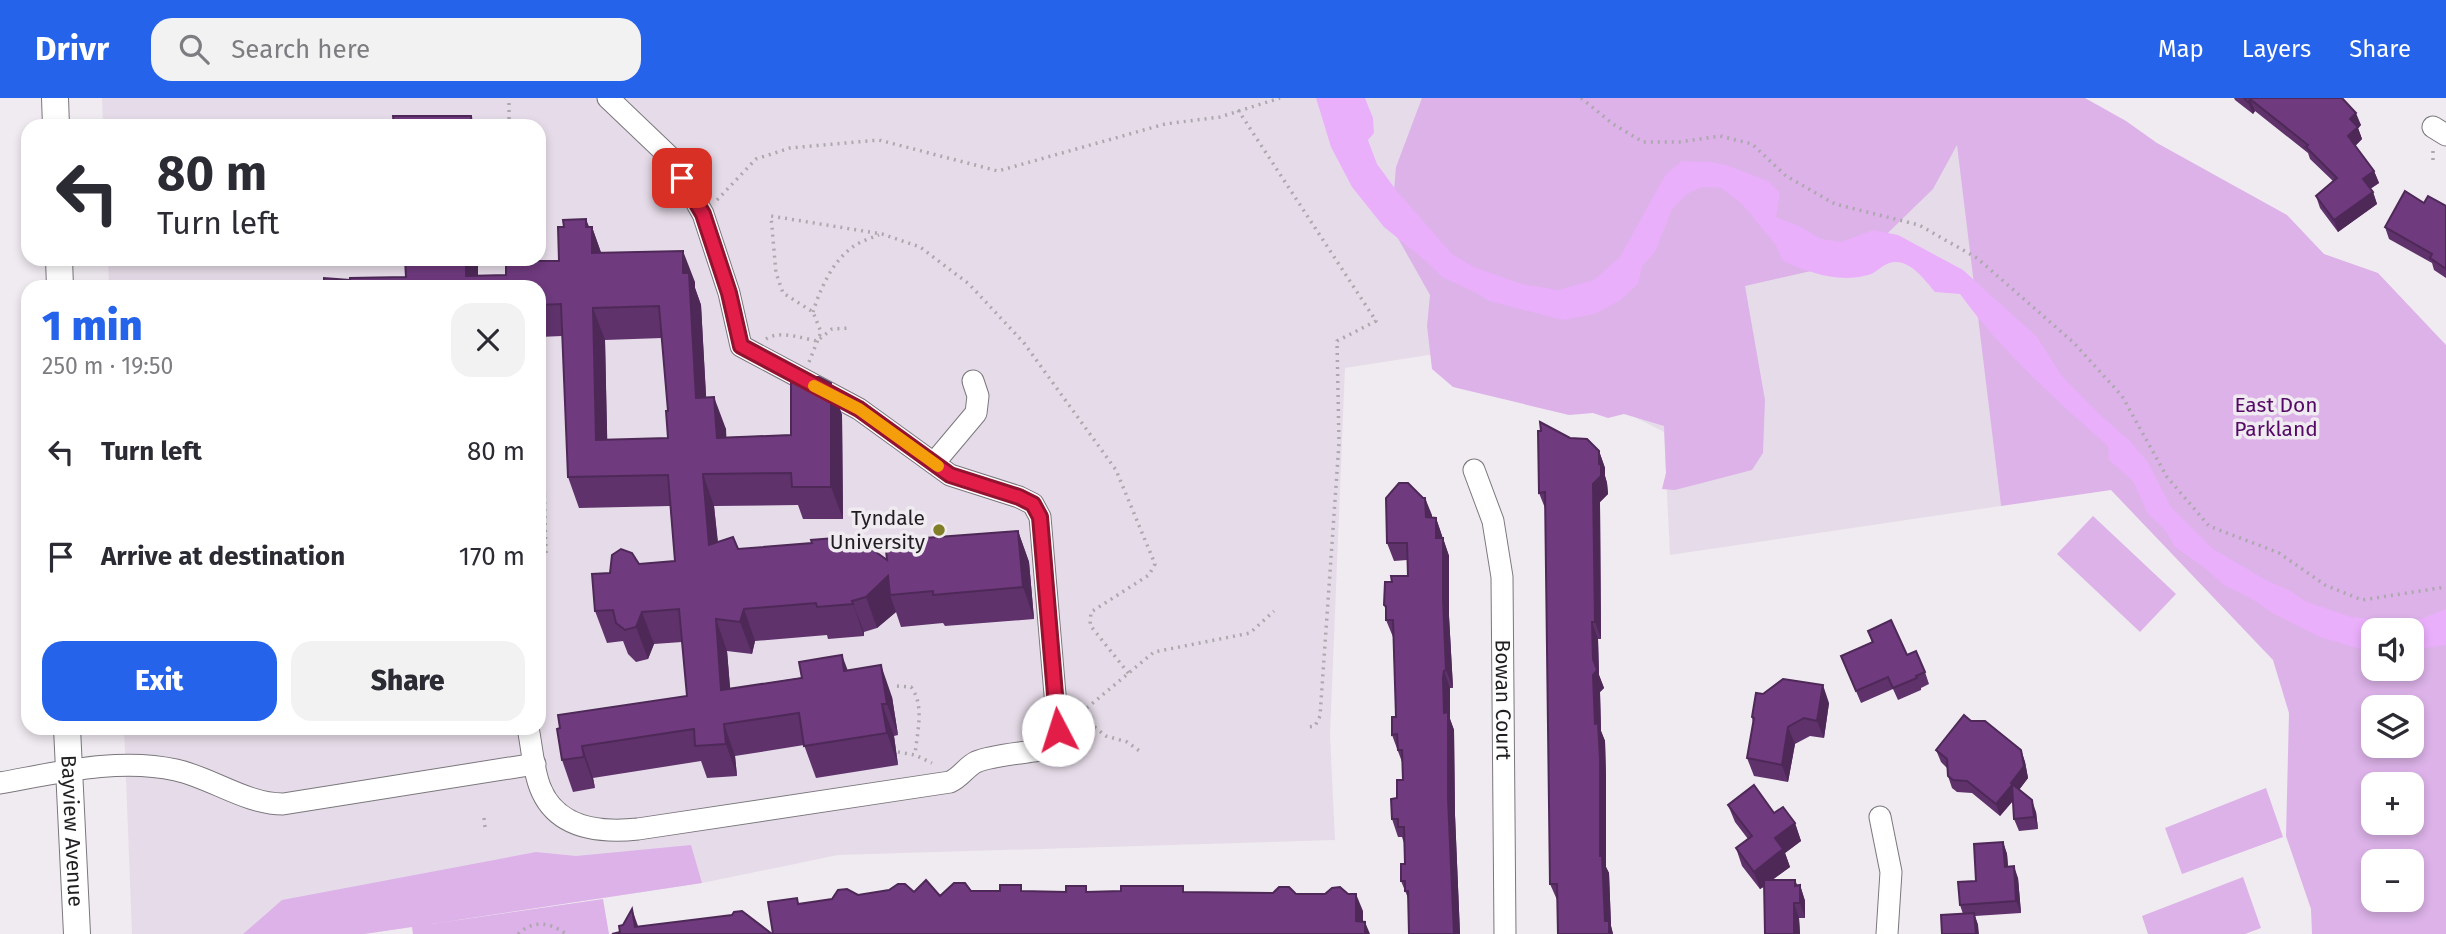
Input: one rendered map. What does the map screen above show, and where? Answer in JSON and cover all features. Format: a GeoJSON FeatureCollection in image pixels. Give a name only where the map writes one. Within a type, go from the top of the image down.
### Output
{"type":"FeatureCollection","features":[{"type":"Feature","properties":{"kind":"main road"},"geometry":{"type":"LineString","coordinates":[[55,98],[55,119]]}},
{"type":"Feature","properties":{"kind":"main road","name":"Bayview Avenue"},"geometry":{"type":"LineString","coordinates":[[68,735],[77,934]]}},
{"type":"Feature","properties":{"kind":"street"},"geometry":{"type":"LineString","coordinates":[[529,735],[540,787],[548,803],[562,817],[581,827],[600,831],[638,830],[950,782],[960,778],[978,761],[1042,750],[1051,745],[1058,730],[1040,517],[1033,504],[950,475],[859,409],[741,346],[729,293],[703,214],[672,159],[608,98]]}},
{"type":"Feature","properties":{"kind":"street"},"geometry":{"type":"LineString","coordinates":[[934,463],[976,413],[978,396],[972,381]]}},
{"type":"Feature","properties":{"kind":"street","name":"Bowan Court"},"geometry":{"type":"LineString","coordinates":[[1474,470],[1493,521],[1502,577],[1505,934]]}},
{"type":"Feature","properties":{"kind":"street"},"geometry":{"type":"LineString","coordinates":[[0,783],[69,771],[131,766],[158,767],[195,776],[261,802],[283,804],[535,764]]}},
{"type":"Feature","properties":{"kind":"street"},"geometry":{"type":"LineString","coordinates":[[1880,817],[1891,872],[1887,934]]}},
{"type":"Feature","properties":{"kind":"path"},"geometry":{"type":"LineString","coordinates":[[509,98],[509,119]]}},
{"type":"Feature","properties":{"kind":"path"},"geometry":{"type":"LineString","coordinates":[[703,214],[756,159],[790,148],[879,140],[998,171],[1165,124],[1220,117],[1280,98]]}},
{"type":"Feature","properties":{"kind":"path"},"geometry":{"type":"LineString","coordinates":[[1581,98],[1613,124],[1643,142],[1679,142],[1720,136],[1752,144],[1786,176],[1835,205],[1919,225],[1977,258],[2074,343],[2122,396],[2167,477],[2209,526],[2279,553],[2325,585],[2362,600],[2446,587]]}},
{"type":"Feature","properties":{"kind":"path"},"geometry":{"type":"LineString","coordinates":[[1238,110],[1376,321],[1337,341],[1339,443],[1320,716],[1315,726],[1307,727]]}},
{"type":"Feature","properties":{"kind":"path"},"geometry":{"type":"LineString","coordinates":[[813,312],[818,296],[839,260],[854,246],[882,234]]}},
{"type":"Feature","properties":{"kind":"path"},"geometry":{"type":"LineString","coordinates":[[751,351],[770,336],[782,335],[817,341],[832,329],[851,328]]}},
{"type":"Feature","properties":{"kind":"path"},"geometry":{"type":"LineString","coordinates":[[1058,730],[1154,652],[1250,633],[1274,611]]}},
{"type":"Feature","properties":{"kind":"path"},"geometry":{"type":"LineString","coordinates":[[1090,625],[1129,674]]}},
{"type":"Feature","properties":{"kind":"path"},"geometry":{"type":"LineString","coordinates":[[897,685],[911,687],[917,695],[919,711],[915,755]]}},
{"type":"Feature","properties":{"kind":"path"},"geometry":{"type":"LineString","coordinates":[[1073,709],[1106,736],[1127,742],[1141,752]]}},
{"type":"Feature","properties":{"kind":"path"},"geometry":{"type":"LineString","coordinates":[[898,752],[915,755],[942,768],[950,782]]}},
{"type":"Feature","properties":{"kind":"path"},"geometry":{"type":"LineString","coordinates":[[484,818],[485,827]]}},
{"type":"Feature","properties":{"kind":"path"},"geometry":{"type":"LineString","coordinates":[[518,934],[526,927],[541,923],[557,927],[566,934]]}},
{"type":"Feature","properties":{"kind":"shaded area","name":"Tyndale University"},"geometry":{"type":"Polygon","coordinates":[[[102,98],[1952,98],[2001,506],[1670,555],[1664,432],[1493,345],[1345,368],[1330,735],[1335,840],[838,855],[702,883],[364,934],[132,934],[124,735],[546,735],[546,280],[109,280],[108,266],[546,266],[546,119],[103,119],[102,98]]]}},
{"type":"Feature","properties":{"kind":"shaded area"},"geometry":{"type":"Polygon","coordinates":[[[1316,98],[1365,98],[1373,118],[1374,133],[1368,140],[1377,164],[1452,254],[1474,267],[1521,284],[1558,290],[1594,280],[1620,257],[1666,174],[1682,161],[1726,165],[1768,181],[1780,193],[1776,217],[1821,239],[1841,242],[1873,230],[1898,235],[1963,270],[2037,337],[2062,376],[2130,441],[2147,461],[2171,507],[2213,549],[2307,602],[2361,618],[2361,649],[2320,637],[2271,612],[2249,597],[2225,586],[2175,547],[2166,531],[2148,514],[2133,481],[2109,460],[2108,446],[2011,355],[1960,294],[1935,292],[1908,265],[1894,262],[1871,274],[1846,278],[1814,273],[1783,261],[1776,245],[1742,204],[1721,188],[1702,187],[1687,194],[1672,209],[1655,252],[1642,266],[1638,284],[1619,301],[1594,314],[1563,320],[1489,301],[1442,277],[1384,227],[1352,187],[1331,147],[1316,98]]]}},
{"type":"Feature","properties":{"kind":"shaded area"},"geometry":{"type":"Polygon","coordinates":[[[2446,609],[2446,645],[2424,648],[2424,618],[2446,609]]]}},
{"type":"Feature","properties":{"kind":"green space","name":"East Don Parkland"},"geometry":{"type":"Polygon","coordinates":[[[1422,98],[2085,98],[2126,121],[2157,143],[2287,215],[2324,254],[2378,273],[2446,345],[2446,934],[2312,934],[2311,909],[2286,836],[2289,713],[2273,660],[2111,490],[2001,506],[1957,145],[1933,189],[1860,260],[1745,286],[1765,400],[1763,453],[1752,470],[1675,490],[1662,489],[1666,473],[1664,426],[1624,414],[1608,418],[1593,413],[1569,415],[1453,387],[1432,369],[1427,326],[1430,295],[1391,226],[1396,167],[1422,98]]]}},
{"type":"Feature","properties":{"kind":"green space"},"geometry":{"type":"Polygon","coordinates":[[[2093,516],[2176,594],[2140,632],[2057,554],[2093,516]]]}},
{"type":"Feature","properties":{"kind":"green space"},"geometry":{"type":"Polygon","coordinates":[[[2266,788],[2283,837],[2182,874],[2165,828],[2266,788]]]}},
{"type":"Feature","properties":{"kind":"green space"},"geometry":{"type":"Polygon","coordinates":[[[691,845],[702,883],[431,924],[603,899],[609,934],[413,934],[412,927],[364,934],[243,934],[282,900],[536,852],[576,856],[691,845]]]}},
{"type":"Feature","properties":{"kind":"green space"},"geometry":{"type":"Polygon","coordinates":[[[2243,877],[2261,928],[2245,934],[2148,934],[2142,916],[2243,877]]]}},
{"type":"Feature","properties":{"kind":"building"},"geometry":{"type":"Polygon","coordinates":[[[2244,98],[2342,98],[2356,113],[2350,119],[2358,127],[2348,136],[2374,171],[2363,179],[2373,192],[2334,220],[2316,196],[2337,178],[2306,147],[2308,145],[2250,99],[2248,102],[2244,98]]]}},
{"type":"Feature","properties":{"kind":"building"},"geometry":{"type":"Polygon","coordinates":[[[393,116],[471,116],[471,119],[393,119],[393,116]]]}},
{"type":"Feature","properties":{"kind":"building"},"geometry":{"type":"Polygon","coordinates":[[[2405,191],[2424,203],[2428,196],[2446,206],[2446,269],[2430,258],[2432,254],[2385,227],[2405,191]]]}},
{"type":"Feature","properties":{"kind":"building"},"geometry":{"type":"Polygon","coordinates":[[[586,219],[586,227],[592,227],[592,253],[683,251],[683,273],[689,273],[696,398],[714,397],[717,438],[791,435],[791,377],[819,377],[831,383],[831,487],[792,487],[791,473],[703,474],[709,545],[733,537],[738,549],[812,543],[811,540],[847,537],[847,540],[862,542],[887,560],[885,541],[1018,531],[1023,587],[933,595],[933,591],[890,595],[888,576],[866,597],[852,601],[853,604],[817,607],[816,603],[744,609],[740,622],[716,619],[721,690],[802,678],[799,662],[842,655],[844,671],[881,665],[887,704],[882,704],[887,733],[804,746],[799,713],[724,724],[726,744],[695,746],[694,729],[582,746],[584,757],[562,760],[557,729],[560,728],[558,715],[687,696],[679,609],[642,612],[636,627],[625,630],[616,623],[613,610],[595,611],[592,574],[610,573],[612,555],[621,549],[632,553],[639,564],[675,561],[668,475],[568,477],[561,304],[546,305],[546,280],[350,278],[406,277],[405,266],[466,266],[466,276],[506,275],[506,266],[546,266],[546,261],[559,261],[558,227],[564,227],[563,220],[586,219]],[[659,306],[593,308],[596,440],[668,438],[659,306]]]}},
{"type":"Feature","properties":{"kind":"building"},"geometry":{"type":"Polygon","coordinates":[[[1540,422],[1570,438],[1587,439],[1599,451],[1601,465],[1601,476],[1593,484],[1595,622],[1592,622],[1593,659],[1597,670],[1593,675],[1600,759],[1600,856],[1605,921],[1609,921],[1609,934],[1558,934],[1557,884],[1550,884],[1545,492],[1539,493],[1540,422]]]}},
{"type":"Feature","properties":{"kind":"building"},"geometry":{"type":"Polygon","coordinates":[[[1399,483],[1408,483],[1425,498],[1426,517],[1436,518],[1436,538],[1443,538],[1446,670],[1443,678],[1444,713],[1448,712],[1448,798],[1454,934],[1409,934],[1408,891],[1405,891],[1405,881],[1401,881],[1401,864],[1405,864],[1404,827],[1398,827],[1398,819],[1392,819],[1391,799],[1397,798],[1397,780],[1403,780],[1402,750],[1398,750],[1397,734],[1392,735],[1392,717],[1396,717],[1393,620],[1386,620],[1385,582],[1392,582],[1391,576],[1408,576],[1407,543],[1387,543],[1386,498],[1399,483]]]}},
{"type":"Feature","properties":{"kind":"building"},"geometry":{"type":"Polygon","coordinates":[[[1891,620],[1907,655],[1916,651],[1925,672],[1893,688],[1888,677],[1856,691],[1841,656],[1873,642],[1868,631],[1891,620]]]}},
{"type":"Feature","properties":{"kind":"building"},"geometry":{"type":"Polygon","coordinates":[[[1783,679],[1823,685],[1817,721],[1804,718],[1788,727],[1782,765],[1747,758],[1756,693],[1763,694],[1783,679]]]}},
{"type":"Feature","properties":{"kind":"building"},"geometry":{"type":"Polygon","coordinates":[[[1964,715],[1971,721],[1985,721],[2021,750],[2024,766],[2011,783],[2032,800],[2034,817],[2014,819],[2012,785],[1996,804],[1967,781],[1953,780],[1948,776],[1947,759],[1936,750],[1964,715]]]}},
{"type":"Feature","properties":{"kind":"building"},"geometry":{"type":"Polygon","coordinates":[[[1754,785],[1774,813],[1783,807],[1795,823],[1775,838],[1783,849],[1754,872],[1736,848],[1752,836],[1728,805],[1754,785]]]}},
{"type":"Feature","properties":{"kind":"building"},"geometry":{"type":"Polygon","coordinates":[[[2003,842],[2005,867],[2014,866],[2016,901],[1960,905],[1958,882],[1976,881],[1974,844],[2003,842]]]}},
{"type":"Feature","properties":{"kind":"building"},"geometry":{"type":"Polygon","coordinates":[[[926,880],[940,896],[954,883],[965,883],[971,891],[1000,891],[1000,885],[1021,885],[1021,891],[1066,892],[1066,886],[1086,886],[1086,892],[1121,891],[1121,886],[1183,886],[1183,892],[1273,893],[1279,887],[1289,887],[1296,894],[1325,894],[1332,888],[1340,887],[1348,894],[1356,894],[1356,921],[1365,922],[1365,934],[773,934],[768,902],[797,898],[798,904],[832,899],[838,890],[847,889],[858,895],[889,890],[898,884],[905,884],[914,892],[926,880]]]}},
{"type":"Feature","properties":{"kind":"building"},"geometry":{"type":"Polygon","coordinates":[[[1764,880],[1795,880],[1795,886],[1800,885],[1800,903],[1794,903],[1794,934],[1765,934],[1764,880]]]}},
{"type":"Feature","properties":{"kind":"building"},"geometry":{"type":"Polygon","coordinates":[[[632,909],[635,927],[732,915],[742,911],[772,934],[612,934],[620,932],[619,926],[623,925],[632,909]]]}},
{"type":"Feature","properties":{"kind":"building"},"geometry":{"type":"Polygon","coordinates":[[[1974,913],[1976,934],[1942,934],[1941,915],[1974,913]]]}},
{"type":"Feature","properties":{"kind":"slow traffic"},"geometry":{"type":"LineString","coordinates":[[814,386],[859,409],[938,466]]}},
{"type":"Feature","properties":{"kind":"place","name":"Tyndale University"},"geometry":{"type":"Point","coordinates":[939,530]}},
{"type":"Feature","properties":{"kind":"route"},"geometry":{"type":"LineString","coordinates":[[682,178],[703,214],[729,293],[741,346],[859,409],[950,475],[1033,504],[1040,517],[1058,730]]}}]}
